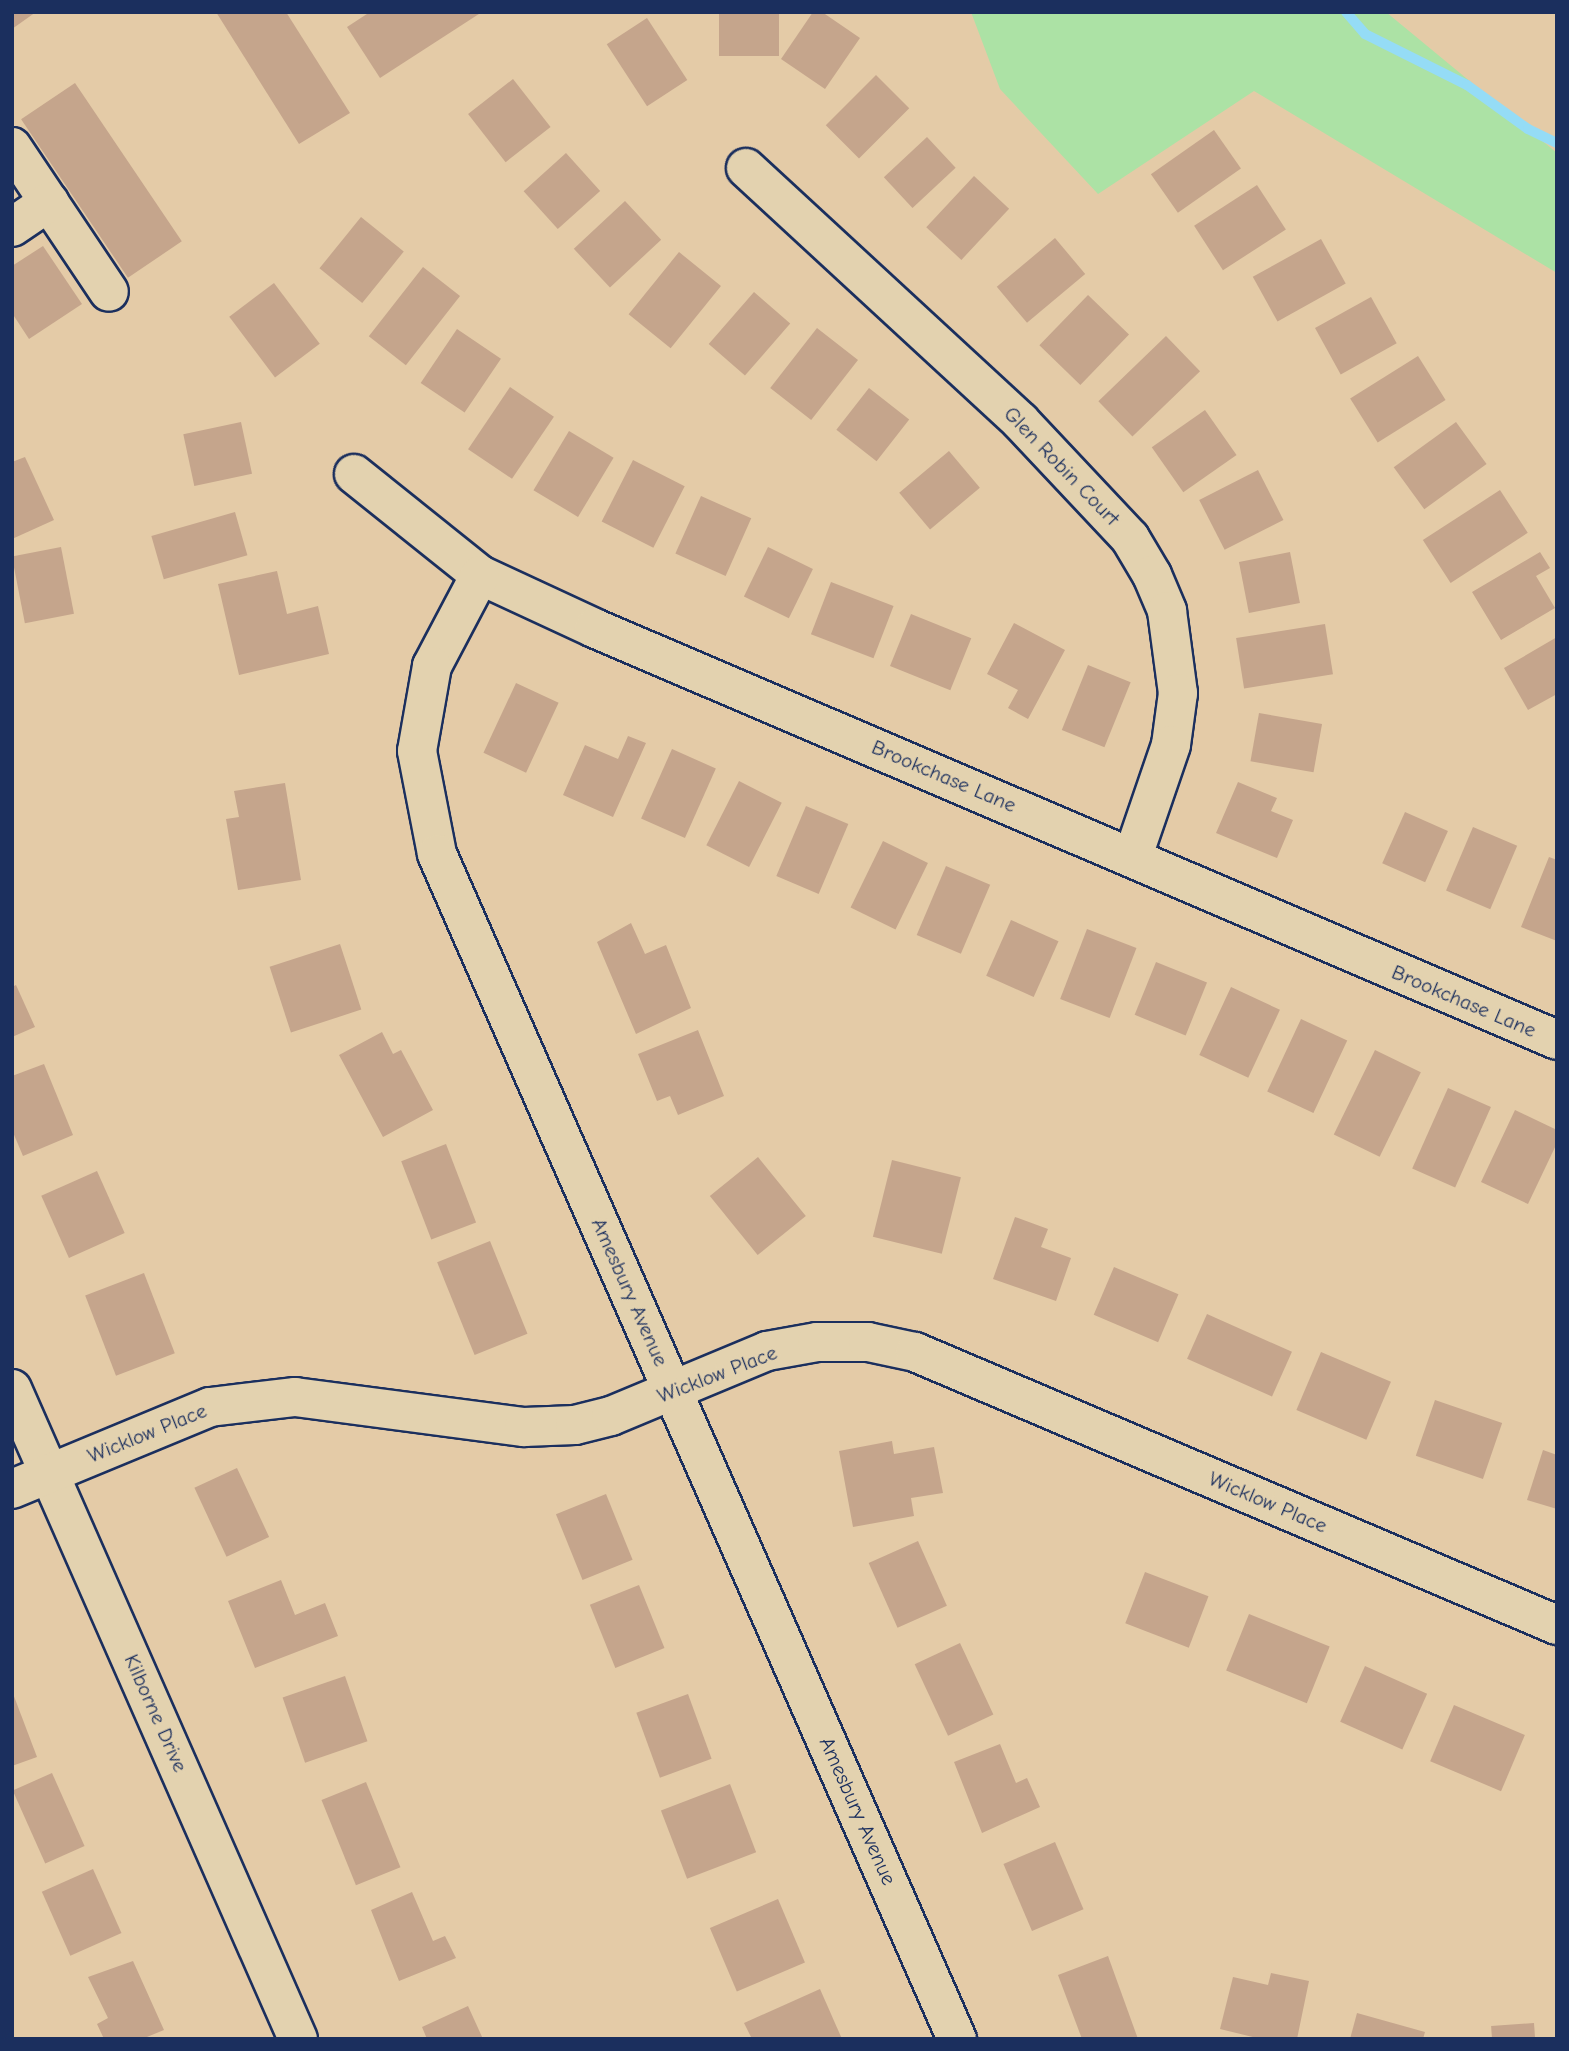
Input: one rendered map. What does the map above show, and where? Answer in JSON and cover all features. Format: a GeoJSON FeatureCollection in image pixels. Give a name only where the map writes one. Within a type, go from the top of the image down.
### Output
{"type":"FeatureCollection","features":[{"type":"Feature","properties":{"kind":"street"},"geometry":{"type":"LineString","coordinates":[[12,147],[109,292]]}},
{"type":"Feature","properties":{"kind":"street","name":"Glen Robin Court"},"geometry":{"type":"LineString","coordinates":[[746,168],[1020,421],[1123,530],[1152,575],[1167,611],[1178,693],[1171,746],[1133,856]]}},
{"type":"Feature","properties":{"kind":"street"},"geometry":{"type":"LineString","coordinates":[[12,226],[49,202]]}},
{"type":"Feature","properties":{"kind":"street","name":"Brookchase Lane"},"geometry":{"type":"LineString","coordinates":[[354,474],[480,575],[594,628],[1133,856],[1557,1040]]}},
{"type":"Feature","properties":{"kind":"street","name":"Amesbury Avenue"},"geometry":{"type":"LineString","coordinates":[[480,575],[432,666],[417,751],[437,854],[957,2039]]}},
{"type":"Feature","properties":{"kind":"street","name":"Wicklow Place"},"geometry":{"type":"LineString","coordinates":[[12,1489],[183,1415],[266,1398],[295,1397],[524,1427],[575,1425],[611,1416],[766,1351],[817,1342],[868,1342],[915,1352],[1557,1625]]}},
{"type":"Feature","properties":{"kind":"street","name":"Kilborne Drive"},"geometry":{"type":"LineString","coordinates":[[12,1389],[298,2039]]}},
{"type":"Feature","properties":{"kind":"green space"},"geometry":{"type":"Polygon","coordinates":[[[971,12],[1386,12],[1557,153],[1557,273],[1254,91],[1098,194],[1000,89],[971,12]]]}},
{"type":"Feature","properties":{"kind":"building"},"geometry":{"type":"Polygon","coordinates":[[[12,12],[36,12],[12,29],[12,12]]]}},
{"type":"Feature","properties":{"kind":"building"},"geometry":{"type":"Polygon","coordinates":[[[216,12],[286,12],[350,113],[299,144],[216,12]]]}},
{"type":"Feature","properties":{"kind":"building"},"geometry":{"type":"Polygon","coordinates":[[[370,12],[482,12],[380,78],[347,27],[370,12]]]}},
{"type":"Feature","properties":{"kind":"building"},"geometry":{"type":"Polygon","coordinates":[[[719,12],[779,12],[779,56],[719,56],[719,12]]]}},
{"type":"Feature","properties":{"kind":"building"},"geometry":{"type":"Polygon","coordinates":[[[813,12],[822,12],[860,38],[825,89],[781,59],[813,12]]]}},
{"type":"Feature","properties":{"kind":"building"},"geometry":{"type":"Polygon","coordinates":[[[647,18],[687,80],[647,106],[607,44],[647,18]]]}},
{"type":"Feature","properties":{"kind":"building"},"geometry":{"type":"Polygon","coordinates":[[[876,75],[909,108],[859,158],[826,125],[876,75]]]}},
{"type":"Feature","properties":{"kind":"building"},"geometry":{"type":"Polygon","coordinates":[[[513,79],[551,127],[506,162],[468,114],[513,79]]]}},
{"type":"Feature","properties":{"kind":"building"},"geometry":{"type":"Polygon","coordinates":[[[75,83],[182,241],[128,278],[21,119],[75,83]]]}},
{"type":"Feature","properties":{"kind":"building"},"geometry":{"type":"Polygon","coordinates":[[[1214,130],[1241,169],[1178,213],[1151,174],[1214,130]]]}},
{"type":"Feature","properties":{"kind":"building"},"geometry":{"type":"Polygon","coordinates":[[[927,137],[956,168],[912,208],[884,177],[927,137]]]}},
{"type":"Feature","properties":{"kind":"building"},"geometry":{"type":"Polygon","coordinates":[[[566,153],[600,191],[558,229],[524,191],[566,153]]]}},
{"type":"Feature","properties":{"kind":"building"},"geometry":{"type":"Polygon","coordinates":[[[974,176],[1009,209],[961,260],[926,227],[974,176]]]}},
{"type":"Feature","properties":{"kind":"building"},"geometry":{"type":"Polygon","coordinates":[[[1257,185],[1286,229],[1223,270],[1194,226],[1257,185]]]}},
{"type":"Feature","properties":{"kind":"building"},"geometry":{"type":"Polygon","coordinates":[[[625,201],[661,240],[610,288],[574,249],[625,201]]]}},
{"type":"Feature","properties":{"kind":"building"},"geometry":{"type":"Polygon","coordinates":[[[361,217],[404,252],[362,303],[319,268],[361,217]]]}},
{"type":"Feature","properties":{"kind":"building"},"geometry":{"type":"Polygon","coordinates":[[[1055,238],[1085,274],[1027,323],[997,287],[1055,238]]]}},
{"type":"Feature","properties":{"kind":"building"},"geometry":{"type":"Polygon","coordinates":[[[1321,239],[1346,284],[1278,321],[1253,277],[1321,239]]]}},
{"type":"Feature","properties":{"kind":"building"},"geometry":{"type":"Polygon","coordinates":[[[43,246],[82,304],[29,339],[12,313],[12,266],[43,246]]]}},
{"type":"Feature","properties":{"kind":"building"},"geometry":{"type":"Polygon","coordinates":[[[679,252],[721,286],[671,348],[629,314],[679,252]]]}},
{"type":"Feature","properties":{"kind":"building"},"geometry":{"type":"Polygon","coordinates":[[[423,267],[460,296],[406,365],[369,336],[423,267]]]}},
{"type":"Feature","properties":{"kind":"building"},"geometry":{"type":"Polygon","coordinates":[[[274,283],[320,344],[275,377],[229,317],[274,283]]]}},
{"type":"Feature","properties":{"kind":"building"},"geometry":{"type":"Polygon","coordinates":[[[754,292],[790,323],[745,376],[709,344],[754,292]]]}},
{"type":"Feature","properties":{"kind":"building"},"geometry":{"type":"Polygon","coordinates":[[[1088,295],[1129,335],[1080,385],[1039,345],[1088,295]]]}},
{"type":"Feature","properties":{"kind":"building"},"geometry":{"type":"Polygon","coordinates":[[[1371,297],[1397,343],[1341,374],[1315,328],[1371,297]]]}},
{"type":"Feature","properties":{"kind":"building"},"geometry":{"type":"Polygon","coordinates":[[[817,328],[858,360],[811,420],[770,388],[817,328]]]}},
{"type":"Feature","properties":{"kind":"building"},"geometry":{"type":"Polygon","coordinates":[[[457,329],[501,359],[465,413],[421,383],[457,329]]]}},
{"type":"Feature","properties":{"kind":"building"},"geometry":{"type":"Polygon","coordinates":[[[1166,336],[1200,371],[1132,437],[1098,401],[1166,336]]]}},
{"type":"Feature","properties":{"kind":"building"},"geometry":{"type":"Polygon","coordinates":[[[1418,356],[1446,400],[1378,442],[1350,398],[1418,356]]]}},
{"type":"Feature","properties":{"kind":"building"},"geometry":{"type":"Polygon","coordinates":[[[510,387],[554,417],[512,479],[468,449],[510,387]]]}},
{"type":"Feature","properties":{"kind":"building"},"geometry":{"type":"Polygon","coordinates":[[[869,388],[909,419],[877,461],[836,430],[869,388]]]}},
{"type":"Feature","properties":{"kind":"building"},"geometry":{"type":"Polygon","coordinates":[[[1205,410],[1237,455],[1183,492],[1152,447],[1205,410]]]}},
{"type":"Feature","properties":{"kind":"building"},"geometry":{"type":"Polygon","coordinates":[[[241,422],[252,474],[194,486],[183,434],[241,422]]]}},
{"type":"Feature","properties":{"kind":"building"},"geometry":{"type":"Polygon","coordinates":[[[1456,422],[1487,464],[1424,509],[1394,467],[1456,422]]]}},
{"type":"Feature","properties":{"kind":"building"},"geometry":{"type":"Polygon","coordinates":[[[569,431],[614,458],[578,517],[533,490],[569,431]]]}},
{"type":"Feature","properties":{"kind":"building"},"geometry":{"type":"Polygon","coordinates":[[[949,451],[980,488],[930,530],[899,493],[949,451]]]}},
{"type":"Feature","properties":{"kind":"building"},"geometry":{"type":"Polygon","coordinates":[[[25,457],[54,520],[12,539],[12,462],[25,457]]]}},
{"type":"Feature","properties":{"kind":"building"},"geometry":{"type":"Polygon","coordinates":[[[633,460],[685,486],[653,548],[602,521],[633,460]]]}},
{"type":"Feature","properties":{"kind":"building"},"geometry":{"type":"Polygon","coordinates":[[[1258,470],[1283,520],[1225,550],[1199,500],[1258,470]]]}},
{"type":"Feature","properties":{"kind":"building"},"geometry":{"type":"Polygon","coordinates":[[[1500,490],[1528,533],[1451,583],[1423,540],[1500,490]]]}},
{"type":"Feature","properties":{"kind":"building"},"geometry":{"type":"Polygon","coordinates":[[[701,496],[751,518],[726,576],[675,554],[701,496]]]}},
{"type":"Feature","properties":{"kind":"building"},"geometry":{"type":"Polygon","coordinates":[[[235,512],[247,555],[164,579],[151,536],[235,512]]]}},
{"type":"Feature","properties":{"kind":"building"},"geometry":{"type":"Polygon","coordinates":[[[61,547],[74,614],[25,623],[12,557],[61,547]]]}},
{"type":"Feature","properties":{"kind":"building"},"geometry":{"type":"Polygon","coordinates":[[[768,547],[813,569],[789,618],[744,596],[768,547]]]}},
{"type":"Feature","properties":{"kind":"building"},"geometry":{"type":"Polygon","coordinates":[[[1290,552],[1300,603],[1249,613],[1239,562],[1290,552]]]}},
{"type":"Feature","properties":{"kind":"building"},"geometry":{"type":"Polygon","coordinates":[[[1540,552],[1550,568],[1536,576],[1555,608],[1501,640],[1472,592],[1540,552]]]}},
{"type":"Feature","properties":{"kind":"building"},"geometry":{"type":"Polygon","coordinates":[[[277,571],[287,614],[318,606],[329,654],[239,675],[218,584],[277,571]]]}},
{"type":"Feature","properties":{"kind":"building"},"geometry":{"type":"Polygon","coordinates":[[[831,582],[894,606],[873,658],[811,634],[831,582]]]}},
{"type":"Feature","properties":{"kind":"building"},"geometry":{"type":"Polygon","coordinates":[[[911,614],[971,638],[950,690],[890,666],[911,614]]]}},
{"type":"Feature","properties":{"kind":"building"},"geometry":{"type":"Polygon","coordinates":[[[1014,623],[1065,650],[1028,719],[1008,708],[1018,690],[987,674],[1014,623]]]}},
{"type":"Feature","properties":{"kind":"building"},"geometry":{"type":"Polygon","coordinates":[[[1325,624],[1333,674],[1244,688],[1236,638],[1325,624]]]}},
{"type":"Feature","properties":{"kind":"building"},"geometry":{"type":"Polygon","coordinates":[[[1557,637],[1557,694],[1528,710],[1504,668],[1557,637]]]}},
{"type":"Feature","properties":{"kind":"building"},"geometry":{"type":"Polygon","coordinates":[[[1088,665],[1131,682],[1104,747],[1062,730],[1088,665]]]}},
{"type":"Feature","properties":{"kind":"building"},"geometry":{"type":"Polygon","coordinates":[[[516,683],[559,703],[526,773],[483,753],[516,683]]]}},
{"type":"Feature","properties":{"kind":"building"},"geometry":{"type":"Polygon","coordinates":[[[1259,713],[1322,724],[1314,772],[1250,761],[1259,713]]]}},
{"type":"Feature","properties":{"kind":"building"},"geometry":{"type":"Polygon","coordinates":[[[628,736],[646,743],[613,817],[563,795],[585,745],[618,759],[628,736]]]}},
{"type":"Feature","properties":{"kind":"building"},"geometry":{"type":"Polygon","coordinates":[[[672,749],[716,769],[685,838],[641,818],[672,749]]]}},
{"type":"Feature","properties":{"kind":"building"},"geometry":{"type":"Polygon","coordinates":[[[739,781],[782,803],[749,867],[706,845],[739,781]]]}},
{"type":"Feature","properties":{"kind":"building"},"geometry":{"type":"Polygon","coordinates":[[[1238,782],[1277,798],[1271,811],[1293,820],[1277,858],[1216,833],[1238,782]]]}},
{"type":"Feature","properties":{"kind":"building"},"geometry":{"type":"Polygon","coordinates":[[[285,783],[301,880],[238,890],[226,819],[239,817],[234,791],[285,783]]]}},
{"type":"Feature","properties":{"kind":"building"},"geometry":{"type":"Polygon","coordinates":[[[806,806],[848,824],[819,894],[776,876],[806,806]]]}},
{"type":"Feature","properties":{"kind":"building"},"geometry":{"type":"Polygon","coordinates":[[[1405,812],[1448,831],[1425,882],[1382,863],[1405,812]]]}},
{"type":"Feature","properties":{"kind":"building"},"geometry":{"type":"Polygon","coordinates":[[[1473,827],[1517,846],[1490,909],[1446,891],[1473,827]]]}},
{"type":"Feature","properties":{"kind":"building"},"geometry":{"type":"Polygon","coordinates":[[[883,841],[928,863],[896,929],[851,908],[883,841]]]}},
{"type":"Feature","properties":{"kind":"building"},"geometry":{"type":"Polygon","coordinates":[[[1549,857],[1557,860],[1557,941],[1521,927],[1549,857]]]}},
{"type":"Feature","properties":{"kind":"building"},"geometry":{"type":"Polygon","coordinates":[[[946,866],[990,885],[961,954],[917,935],[946,866]]]}},
{"type":"Feature","properties":{"kind":"building"},"geometry":{"type":"Polygon","coordinates":[[[1011,920],[1059,941],[1034,997],[986,976],[1011,920]]]}},
{"type":"Feature","properties":{"kind":"building"},"geometry":{"type":"Polygon","coordinates":[[[631,923],[645,954],[666,945],[691,1008],[636,1034],[597,942],[631,923]]]}},
{"type":"Feature","properties":{"kind":"building"},"geometry":{"type":"Polygon","coordinates":[[[1087,929],[1136,948],[1110,1018],[1060,999],[1087,929]]]}},
{"type":"Feature","properties":{"kind":"building"},"geometry":{"type":"Polygon","coordinates":[[[340,944],[361,1010],[291,1032],[270,967],[340,944]]]}},
{"type":"Feature","properties":{"kind":"building"},"geometry":{"type":"Polygon","coordinates":[[[1156,962],[1207,983],[1186,1035],[1135,1015],[1156,962]]]}},
{"type":"Feature","properties":{"kind":"building"},"geometry":{"type":"Polygon","coordinates":[[[16,985],[35,1027],[12,1037],[12,987],[16,985]]]}},
{"type":"Feature","properties":{"kind":"building"},"geometry":{"type":"Polygon","coordinates":[[[1231,987],[1280,1010],[1248,1078],[1199,1055],[1231,987]]]}},
{"type":"Feature","properties":{"kind":"building"},"geometry":{"type":"Polygon","coordinates":[[[1301,1019],[1347,1041],[1313,1113],[1267,1092],[1301,1019]]]}},
{"type":"Feature","properties":{"kind":"building"},"geometry":{"type":"Polygon","coordinates":[[[698,1030],[724,1096],[678,1115],[670,1096],[657,1101],[638,1054],[698,1030]]]}},
{"type":"Feature","properties":{"kind":"building"},"geometry":{"type":"Polygon","coordinates":[[[382,1032],[393,1054],[401,1050],[433,1110],[383,1137],[339,1055],[382,1032]]]}},
{"type":"Feature","properties":{"kind":"building"},"geometry":{"type":"Polygon","coordinates":[[[1375,1050],[1421,1072],[1380,1157],[1334,1134],[1375,1050]]]}},
{"type":"Feature","properties":{"kind":"building"},"geometry":{"type":"Polygon","coordinates":[[[44,1064],[73,1135],[23,1156],[12,1130],[12,1076],[44,1064]]]}},
{"type":"Feature","properties":{"kind":"building"},"geometry":{"type":"Polygon","coordinates":[[[1448,1088],[1491,1107],[1455,1188],[1412,1168],[1448,1088]]]}},
{"type":"Feature","properties":{"kind":"building"},"geometry":{"type":"Polygon","coordinates":[[[1515,1110],[1557,1130],[1557,1143],[1528,1204],[1481,1182],[1515,1110]]]}},
{"type":"Feature","properties":{"kind":"building"},"geometry":{"type":"Polygon","coordinates":[[[446,1144],[476,1222],[431,1240],[401,1161],[446,1144]]]}},
{"type":"Feature","properties":{"kind":"building"},"geometry":{"type":"Polygon","coordinates":[[[758,1157],[806,1216],[758,1255],[710,1196],[758,1157]]]}},
{"type":"Feature","properties":{"kind":"building"},"geometry":{"type":"Polygon","coordinates":[[[892,1160],[961,1177],[942,1254],[873,1237],[892,1160]]]}},
{"type":"Feature","properties":{"kind":"building"},"geometry":{"type":"Polygon","coordinates":[[[97,1171],[125,1233],[69,1258],[41,1196],[97,1171]]]}},
{"type":"Feature","properties":{"kind":"building"},"geometry":{"type":"Polygon","coordinates":[[[1015,1217],[1048,1229],[1041,1247],[1071,1258],[1056,1301],[993,1279],[1015,1217]]]}},
{"type":"Feature","properties":{"kind":"building"},"geometry":{"type":"Polygon","coordinates":[[[490,1241],[527,1334],[475,1355],[437,1262],[490,1241]]]}},
{"type":"Feature","properties":{"kind":"building"},"geometry":{"type":"Polygon","coordinates":[[[1114,1267],[1178,1294],[1158,1342],[1094,1315],[1114,1267]]]}},
{"type":"Feature","properties":{"kind":"building"},"geometry":{"type":"Polygon","coordinates":[[[144,1273],[175,1353],[116,1376],[85,1296],[144,1273]]]}},
{"type":"Feature","properties":{"kind":"building"},"geometry":{"type":"Polygon","coordinates":[[[1207,1314],[1292,1352],[1272,1397],[1187,1359],[1207,1314]]]}},
{"type":"Feature","properties":{"kind":"building"},"geometry":{"type":"Polygon","coordinates":[[[1321,1352],[1391,1382],[1366,1440],[1296,1410],[1321,1352]]]}},
{"type":"Feature","properties":{"kind":"building"},"geometry":{"type":"Polygon","coordinates":[[[1435,1400],[1502,1423],[1483,1479],[1416,1456],[1435,1400]]]}},
{"type":"Feature","properties":{"kind":"building"},"geometry":{"type":"Polygon","coordinates":[[[892,1441],[894,1454],[934,1447],[943,1493],[911,1498],[914,1516],[853,1527],[839,1451],[892,1441]]]}},
{"type":"Feature","properties":{"kind":"building"},"geometry":{"type":"Polygon","coordinates":[[[1543,1450],[1557,1455],[1557,1509],[1527,1500],[1543,1450]]]}},
{"type":"Feature","properties":{"kind":"building"},"geometry":{"type":"Polygon","coordinates":[[[237,1468],[269,1537],[227,1557],[194,1488],[237,1468]]]}},
{"type":"Feature","properties":{"kind":"building"},"geometry":{"type":"Polygon","coordinates":[[[606,1494],[633,1560],[583,1580],[556,1514],[606,1494]]]}},
{"type":"Feature","properties":{"kind":"building"},"geometry":{"type":"Polygon","coordinates":[[[918,1541],[947,1606],[898,1628],[869,1563],[918,1541]]]}},
{"type":"Feature","properties":{"kind":"building"},"geometry":{"type":"Polygon","coordinates":[[[1145,1572],[1208,1596],[1189,1648],[1125,1623],[1145,1572]]]}},
{"type":"Feature","properties":{"kind":"building"},"geometry":{"type":"Polygon","coordinates":[[[281,1580],[295,1615],[325,1603],[338,1636],[255,1668],[228,1601],[281,1580]]]}},
{"type":"Feature","properties":{"kind":"building"},"geometry":{"type":"Polygon","coordinates":[[[639,1585],[664,1648],[615,1668],[590,1605],[639,1585]]]}},
{"type":"Feature","properties":{"kind":"building"},"geometry":{"type":"Polygon","coordinates":[[[1249,1614],[1330,1647],[1307,1703],[1226,1671],[1249,1614]]]}},
{"type":"Feature","properties":{"kind":"building"},"geometry":{"type":"Polygon","coordinates":[[[960,1643],[993,1715],[948,1736],[915,1664],[960,1643]]]}},
{"type":"Feature","properties":{"kind":"building"},"geometry":{"type":"Polygon","coordinates":[[[1365,1666],[1427,1694],[1402,1749],[1340,1722],[1365,1666]]]}},
{"type":"Feature","properties":{"kind":"building"},"geometry":{"type":"Polygon","coordinates":[[[345,1676],[367,1741],[305,1763],[283,1697],[345,1676]]]}},
{"type":"Feature","properties":{"kind":"building"},"geometry":{"type":"Polygon","coordinates":[[[12,1691],[37,1757],[12,1766],[12,1691]]]}},
{"type":"Feature","properties":{"kind":"building"},"geometry":{"type":"Polygon","coordinates":[[[688,1694],[712,1759],[660,1778],[636,1713],[688,1694]]]}},
{"type":"Feature","properties":{"kind":"building"},"geometry":{"type":"Polygon","coordinates":[[[1454,1705],[1525,1735],[1501,1791],[1430,1761],[1454,1705]]]}},
{"type":"Feature","properties":{"kind":"building"},"geometry":{"type":"Polygon","coordinates":[[[1000,1744],[1016,1783],[1027,1778],[1040,1807],[982,1833],[954,1762],[1000,1744]]]}},
{"type":"Feature","properties":{"kind":"building"},"geometry":{"type":"Polygon","coordinates":[[[52,1773],[85,1846],[45,1864],[13,1790],[52,1773]]]}},
{"type":"Feature","properties":{"kind":"building"},"geometry":{"type":"Polygon","coordinates":[[[366,1782],[400,1867],[356,1885],[321,1800],[366,1782]]]}},
{"type":"Feature","properties":{"kind":"building"},"geometry":{"type":"Polygon","coordinates":[[[730,1784],[756,1852],[687,1879],[661,1811],[730,1784]]]}},
{"type":"Feature","properties":{"kind":"building"},"geometry":{"type":"Polygon","coordinates":[[[1055,1842],[1084,1909],[1032,1931],[1003,1864],[1055,1842]]]}},
{"type":"Feature","properties":{"kind":"building"},"geometry":{"type":"Polygon","coordinates":[[[93,1869],[121,1933],[70,1956],[42,1892],[93,1869]]]}},
{"type":"Feature","properties":{"kind":"building"},"geometry":{"type":"Polygon","coordinates":[[[412,1892],[433,1941],[445,1936],[456,1958],[399,1981],[371,1910],[412,1892]]]}},
{"type":"Feature","properties":{"kind":"building"},"geometry":{"type":"Polygon","coordinates":[[[778,1899],[805,1963],[737,1991],[710,1928],[778,1899]]]}},
{"type":"Feature","properties":{"kind":"building"},"geometry":{"type":"Polygon","coordinates":[[[1108,1956],[1138,2039],[1082,2039],[1058,1975],[1108,1956]]]}},
{"type":"Feature","properties":{"kind":"building"},"geometry":{"type":"Polygon","coordinates":[[[133,1961],[164,2030],[142,2039],[104,2039],[97,2024],[108,2018],[88,1977],[133,1961]]]}},
{"type":"Feature","properties":{"kind":"building"},"geometry":{"type":"Polygon","coordinates":[[[1271,1973],[1309,1981],[1297,2039],[1261,2039],[1220,2029],[1233,1977],[1268,1985],[1271,1973]]]}},
{"type":"Feature","properties":{"kind":"building"},"geometry":{"type":"Polygon","coordinates":[[[820,1989],[842,2039],[752,2039],[744,2023],[820,1989]]]}},
{"type":"Feature","properties":{"kind":"building"},"geometry":{"type":"Polygon","coordinates":[[[468,2006],[483,2039],[427,2039],[422,2027],[468,2006]]]}},
{"type":"Feature","properties":{"kind":"building"},"geometry":{"type":"Polygon","coordinates":[[[1357,2013],[1425,2032],[1423,2039],[1350,2039],[1357,2013]]]}},
{"type":"Feature","properties":{"kind":"building"},"geometry":{"type":"Polygon","coordinates":[[[1534,2023],[1535,2039],[1492,2039],[1491,2026],[1534,2023]]]}},
{"type":"Feature","properties":{"kind":"waterway"},"geometry":{"type":"LineString","coordinates":[[1346,12],[1365,34],[1467,85],[1528,129],[1557,143]]}}]}
